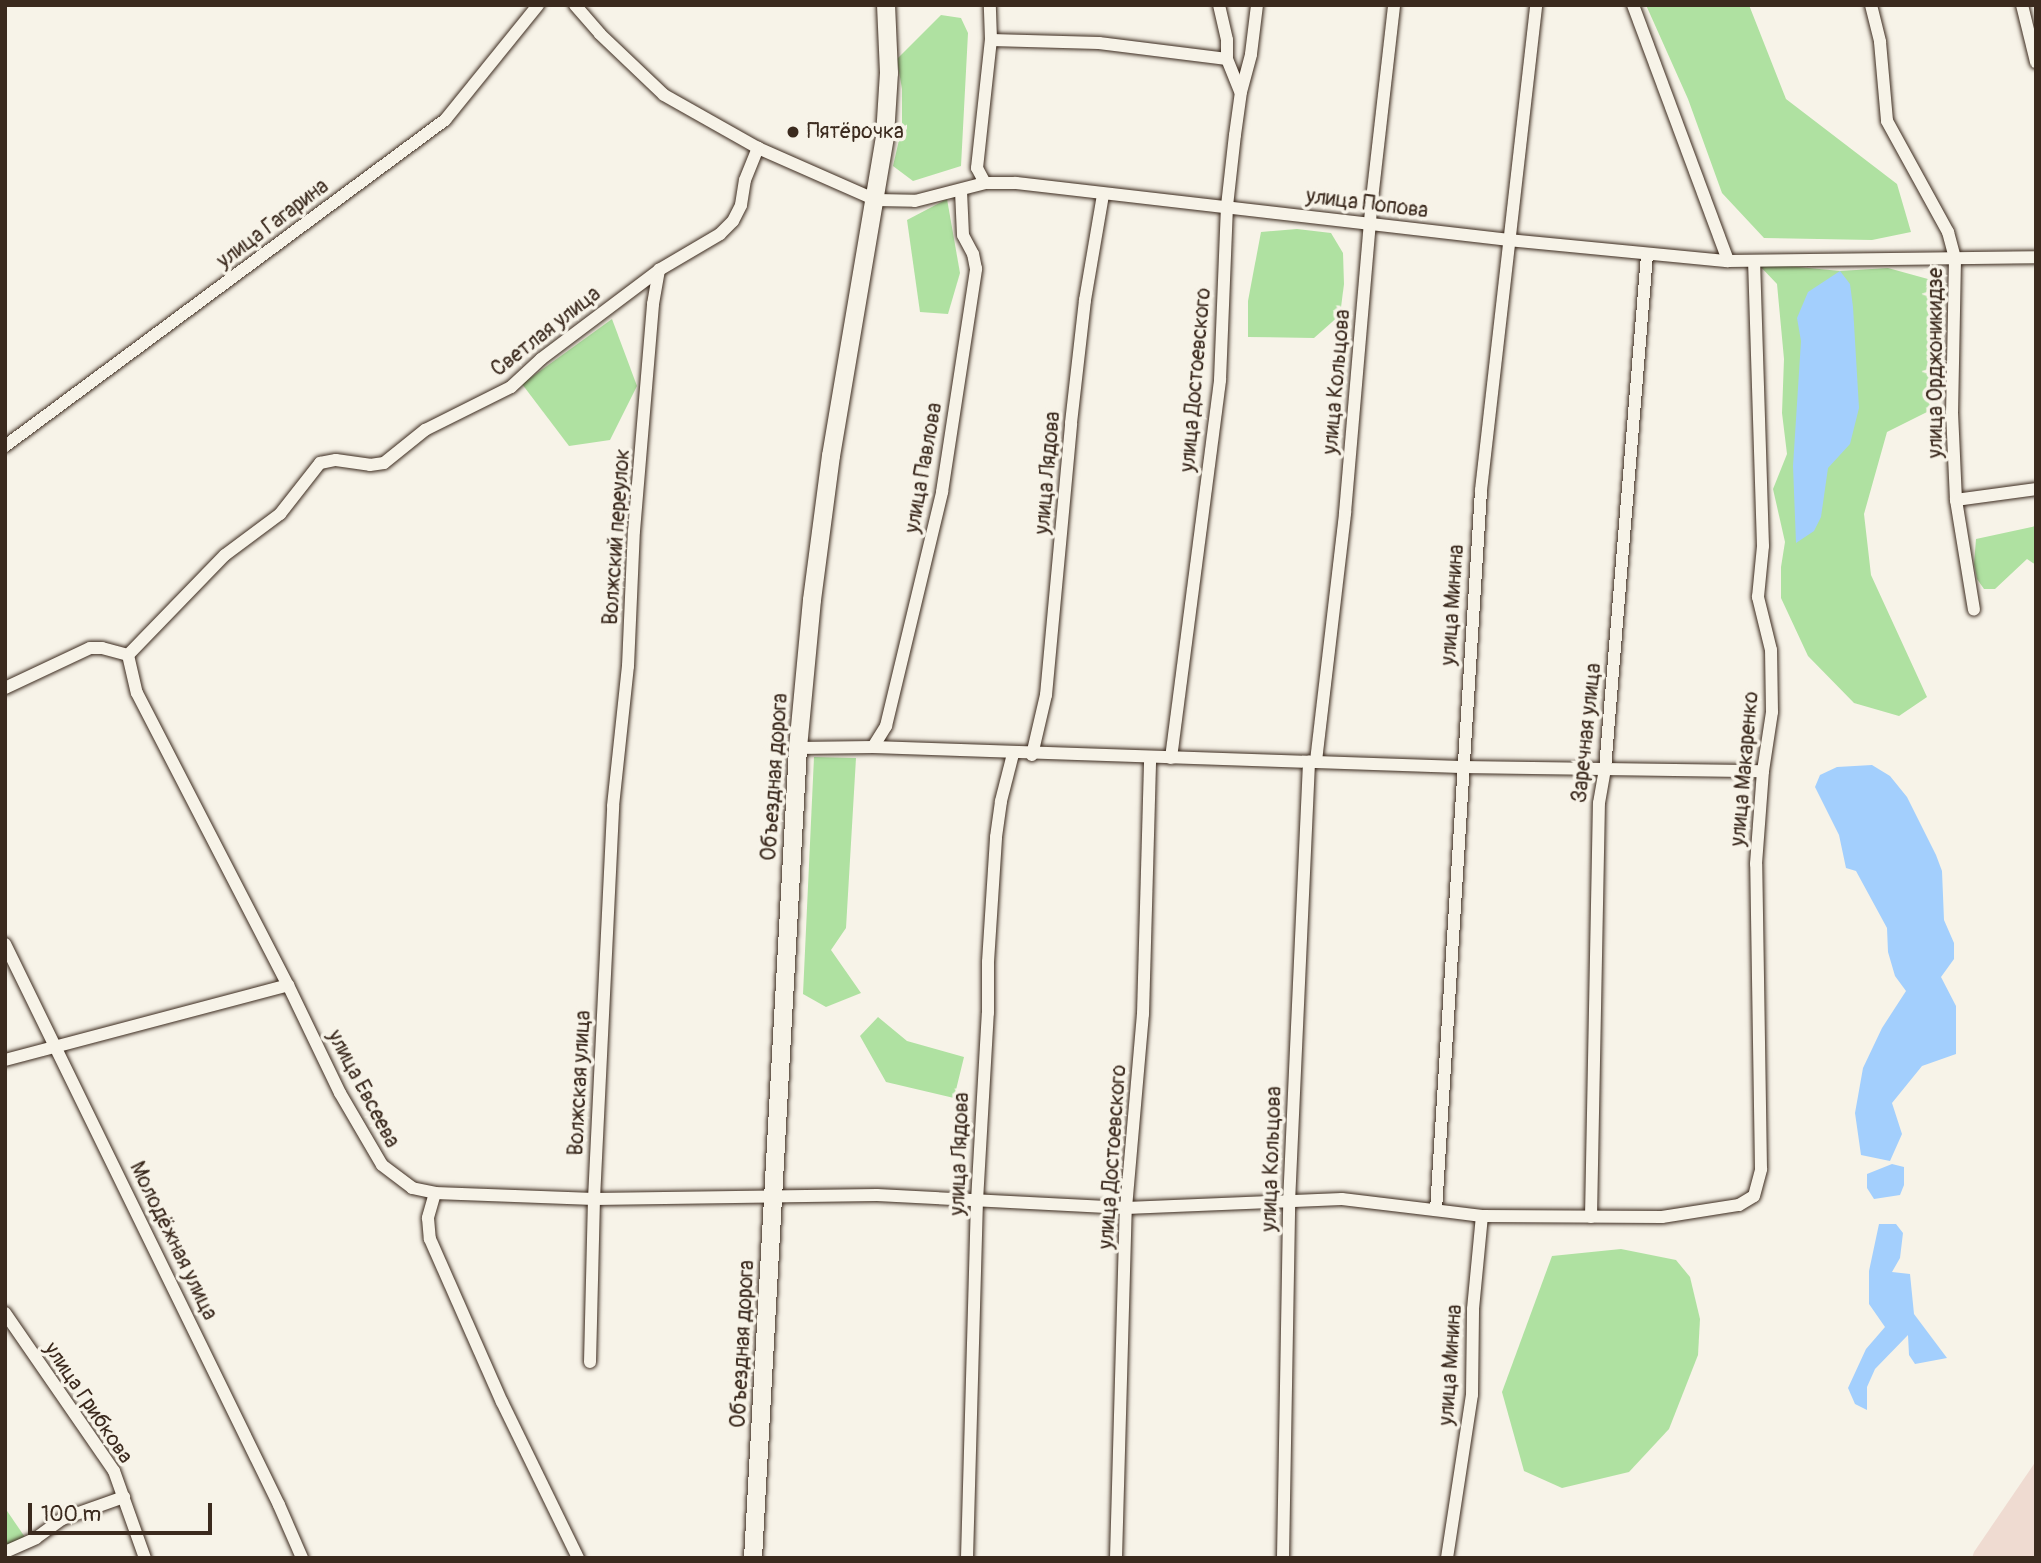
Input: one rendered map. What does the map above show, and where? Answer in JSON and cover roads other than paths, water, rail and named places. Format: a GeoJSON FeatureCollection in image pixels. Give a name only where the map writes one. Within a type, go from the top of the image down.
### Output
{"type":"FeatureCollection","features":[{"type":"Feature","properties":{"kind":"main road","name":"Объездная дорога"},"geometry":{"type":"LineString","coordinates":[[753,1558],[798,748],[831,456],[876,200],[889,74],[886,5]]}},
{"type":"Feature","properties":{"kind":"street","name":"улица Гагарина"},"geometry":{"type":"LineString","coordinates":[[5,446],[445,120],[538,5]]}},
{"type":"Feature","properties":{"kind":"street"},"geometry":{"type":"LineString","coordinates":[[575,5],[600,34],[664,94],[758,148],[876,200]]}},
{"type":"Feature","properties":{"kind":"street"},"geometry":{"type":"LineString","coordinates":[[985,183],[977,168],[991,40],[990,5]]}},
{"type":"Feature","properties":{"kind":"street"},"geometry":{"type":"LineString","coordinates":[[1219,5],[1227,40],[1227,59],[1241,92]]}},
{"type":"Feature","properties":{"kind":"street","name":"улица Достоевского"},"geometry":{"type":"LineString","coordinates":[[1171,758],[1220,380],[1227,206],[1241,92],[1251,54],[1257,5]]}},
{"type":"Feature","properties":{"kind":"street","name":"улица Кольцова"},"geometry":{"type":"LineString","coordinates":[[1283,1558],[1289,1203],[1312,761],[1345,513],[1370,224],[1394,5]]}},
{"type":"Feature","properties":{"kind":"street","name":"улица Минина"},"geometry":{"type":"LineString","coordinates":[[1436,1210],[1461,766],[1481,490],[1536,5]]}},
{"type":"Feature","properties":{"kind":"street"},"geometry":{"type":"LineString","coordinates":[[1633,5],[1728,261]]}},
{"type":"Feature","properties":{"kind":"street","name":"улица Орджоникидзе"},"geometry":{"type":"LineString","coordinates":[[1871,5],[1880,43],[1887,121],[1948,232],[1955,259],[1952,412],[1956,500],[1974,610]]}},
{"type":"Feature","properties":{"kind":"street"},"geometry":{"type":"LineString","coordinates":[[2022,5],[2036,62]]}},
{"type":"Feature","properties":{"kind":"street"},"geometry":{"type":"LineString","coordinates":[[991,40],[1099,43],[1227,59]]}},
{"type":"Feature","properties":{"kind":"street","name":"Светлая улица"},"geometry":{"type":"LineString","coordinates":[[128,655],[225,555],[280,514],[320,463],[336,460],[370,465],[384,463],[425,430],[511,387],[541,359],[659,270],[697,250],[733,221],[741,205],[750,165],[758,148]]}},
{"type":"Feature","properties":{"kind":"street","name":"улица Попова"},"geometry":{"type":"LineString","coordinates":[[876,200],[915,201],[985,183],[1059,185],[1103,195],[1227,206],[1647,255],[1728,261],[2036,257]]}},
{"type":"Feature","properties":{"kind":"street","name":"улица Павлова"},"geometry":{"type":"LineString","coordinates":[[873,747],[886,726],[944,479],[976,269],[973,254],[963,235],[961,191]]}},
{"type":"Feature","properties":{"kind":"street","name":"улица Лядова"},"geometry":{"type":"LineString","coordinates":[[1032,755],[1046,695],[1082,327],[1103,195]]}},
{"type":"Feature","properties":{"kind":"street","name":"Заречная улица"},"geometry":{"type":"LineString","coordinates":[[1591,1217],[1599,803],[1605,769],[1647,255]]}},
{"type":"Feature","properties":{"kind":"street","name":"улица Макаренко"},"geometry":{"type":"LineString","coordinates":[[1754,262],[1763,546],[1758,597],[1770,650],[1772,712],[1771,735],[1763,771],[1756,864],[1755,944],[1761,1169],[1754,1196]]}},
{"type":"Feature","properties":{"kind":"street","name":"Волжский переулок"},"geometry":{"type":"LineString","coordinates":[[613,806],[628,666],[635,531],[653,304],[659,270]]}},
{"type":"Feature","properties":{"kind":"street"},"geometry":{"type":"LineString","coordinates":[[1956,500],[2036,489]]}},
{"type":"Feature","properties":{"kind":"street"},"geometry":{"type":"LineString","coordinates":[[5,688],[90,649],[102,648],[128,655]]}},
{"type":"Feature","properties":{"kind":"street","name":"улица Евсеева"},"geometry":{"type":"LineString","coordinates":[[128,655],[137,693],[288,985],[340,1093],[382,1165],[412,1188],[435,1193],[594,1199],[863,1195],[1126,1208],[1342,1199],[1482,1216],[1591,1217],[1662,1217],[1707,1212],[1738,1205],[1754,1196]]}},
{"type":"Feature","properties":{"kind":"street"},"geometry":{"type":"LineString","coordinates":[[798,748],[873,747],[1032,755],[1763,771]]}},
{"type":"Feature","properties":{"kind":"street","name":"улица Лядова"},"geometry":{"type":"LineString","coordinates":[[967,1558],[977,1201],[996,837],[1013,754]]}},
{"type":"Feature","properties":{"kind":"street","name":"улица Достоевского"},"geometry":{"type":"LineString","coordinates":[[1116,1558],[1126,1208],[1143,1014],[1150,758]]}},
{"type":"Feature","properties":{"kind":"street","name":"Волжская улица"},"geometry":{"type":"LineString","coordinates":[[590,1362],[594,1199],[613,806]]}},
{"type":"Feature","properties":{"kind":"street","name":"Молодёжная улица"},"geometry":{"type":"LineString","coordinates":[[5,944],[57,1045],[302,1558]]}},
{"type":"Feature","properties":{"kind":"street"},"geometry":{"type":"LineString","coordinates":[[5,1060],[288,985]]}},
{"type":"Feature","properties":{"kind":"street"},"geometry":{"type":"LineString","coordinates":[[435,1193],[428,1218],[430,1239],[502,1402],[578,1558]]}},
{"type":"Feature","properties":{"kind":"street","name":"улица Минина"},"geometry":{"type":"LineString","coordinates":[[1447,1558],[1472,1395],[1473,1309],[1482,1216]]}},
{"type":"Feature","properties":{"kind":"street","name":"улица Грибкова"},"geometry":{"type":"LineString","coordinates":[[5,1312],[103,1455],[124,1497],[145,1558]]}},
{"type":"Feature","properties":{"kind":"street"},"geometry":{"type":"LineString","coordinates":[[5,1552],[15,1550],[62,1519],[124,1497]]}},
{"type":"Feature","properties":{"kind":"water"},"geometry":{"type":"Polygon","coordinates":[[[1840,271],[1850,284],[1859,408],[1850,444],[1828,468],[1821,517],[1814,531],[1796,543],[1793,466],[1801,341],[1797,318],[1808,292],[1840,271]]]}},
{"type":"Feature","properties":{"kind":"water"},"geometry":{"type":"Polygon","coordinates":[[[1872,765],[1890,776],[1907,797],[1936,855],[1942,871],[1944,920],[1954,943],[1954,959],[1941,977],[1956,1006],[1956,1054],[1922,1066],[1892,1103],[1902,1134],[1890,1161],[1861,1155],[1855,1113],[1863,1068],[1882,1028],[1906,991],[1895,976],[1888,952],[1887,928],[1856,871],[1846,868],[1839,835],[1815,787],[1820,775],[1837,767],[1872,765]]]}},
{"type":"Feature","properties":{"kind":"water"},"geometry":{"type":"Polygon","coordinates":[[[1892,1164],[1904,1167],[1904,1185],[1900,1195],[1874,1199],[1867,1188],[1867,1174],[1892,1164]]]}},
{"type":"Feature","properties":{"kind":"water"},"geometry":{"type":"Polygon","coordinates":[[[1879,1224],[1896,1224],[1903,1233],[1900,1258],[1892,1272],[1910,1274],[1914,1314],[1947,1358],[1915,1364],[1909,1355],[1908,1335],[1875,1369],[1867,1387],[1867,1410],[1855,1404],[1848,1388],[1866,1349],[1885,1327],[1869,1304],[1869,1271],[1879,1224]]]}},
{"type":"Feature","properties":{"kind":"place","name":"Пятёрочка"},"geometry":{"type":"Point","coordinates":[793,132]}}]}
